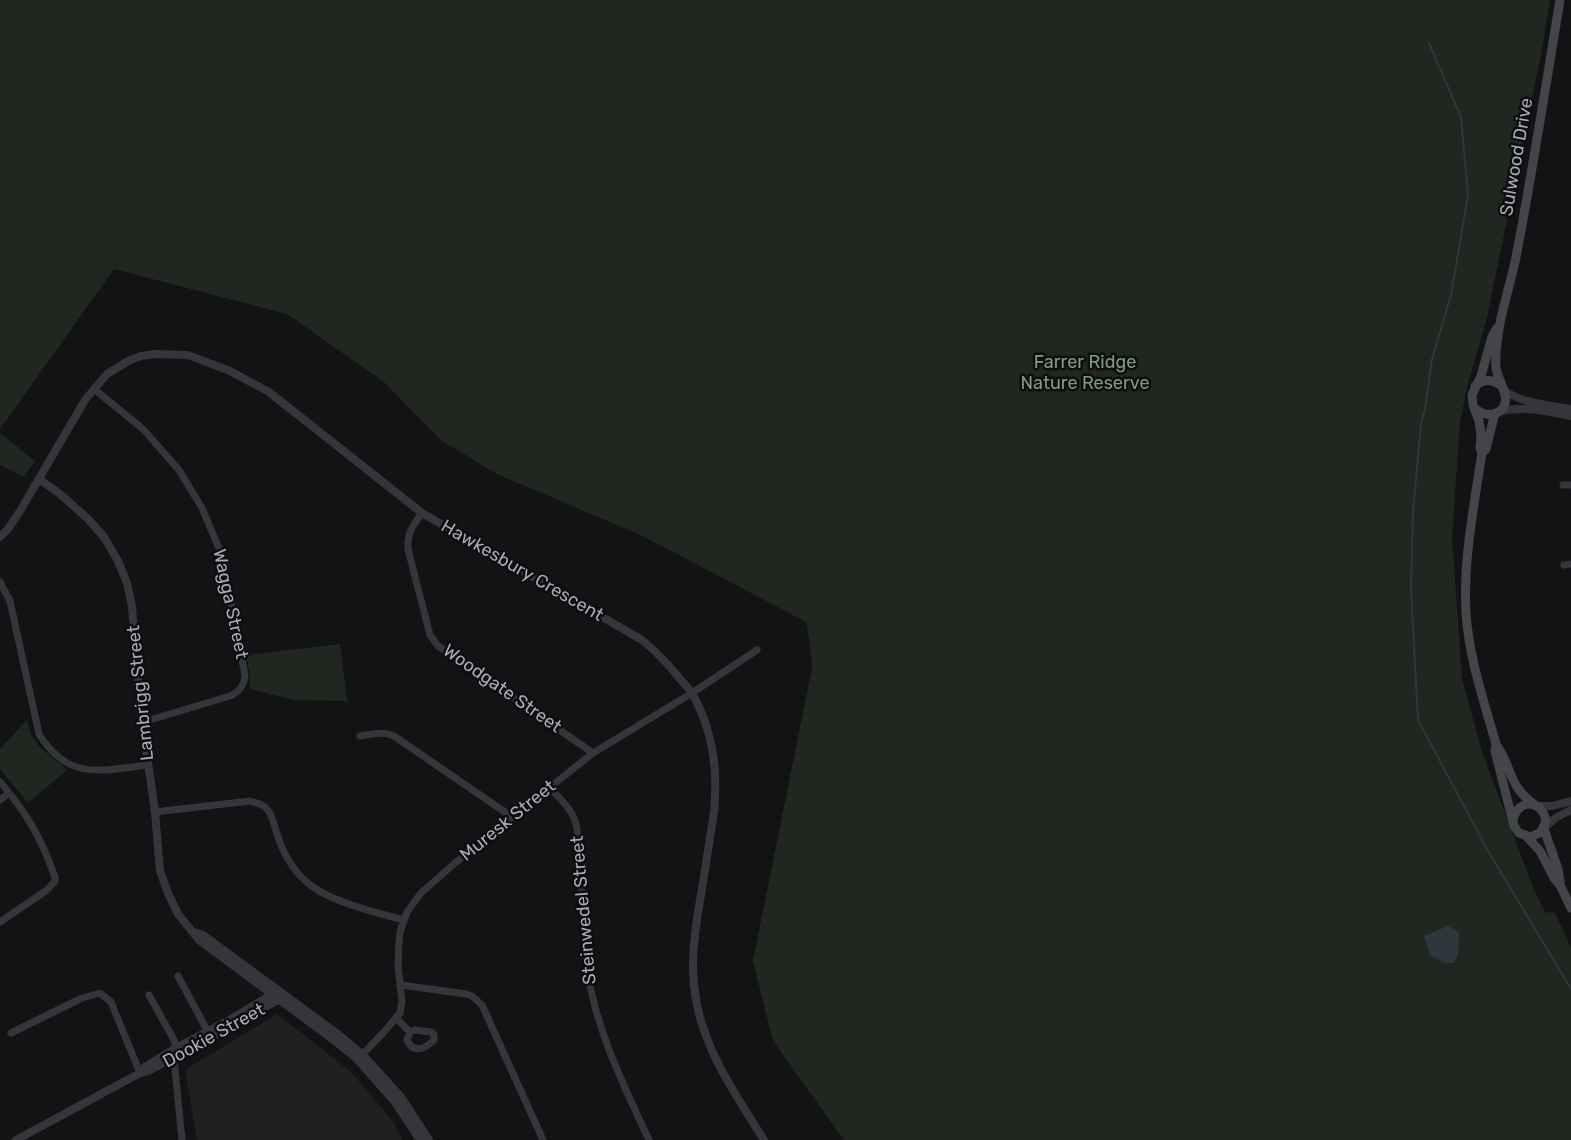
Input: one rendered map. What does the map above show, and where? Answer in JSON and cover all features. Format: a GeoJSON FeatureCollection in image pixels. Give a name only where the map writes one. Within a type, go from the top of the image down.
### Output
{"type":"FeatureCollection","features":[{"type":"Feature","properties":{"kind":"main road","name":"Sulwood Drive"},"geometry":{"type":"LineString","coordinates":[[1482,453],[1486,449],[1497,412],[1505,402],[1496,368],[1501,319],[1523,220],[1560,0]]}},
{"type":"Feature","properties":{"kind":"main road","name":"Sulwood Drive"},"geometry":{"type":"LineString","coordinates":[[1501,319],[1472,395],[1481,434],[1482,453],[1468,547],[1466,597],[1471,649],[1496,744],[1502,752],[1515,786],[1535,805]]}},
{"type":"Feature","properties":{"kind":"main road"},"geometry":{"type":"LineString","coordinates":[[1475,386],[1485,380],[1490,380],[1502,388]]}},
{"type":"Feature","properties":{"kind":"main road"},"geometry":{"type":"LineString","coordinates":[[1476,409],[1487,415],[1497,412]]}},
{"type":"Feature","properties":{"kind":"main road","name":"Sulwood Drive"},"geometry":{"type":"LineString","coordinates":[[1496,744],[1495,751],[1513,821]]}},
{"type":"Feature","properties":{"kind":"main road"},"geometry":{"type":"LineString","coordinates":[[1560,885],[1558,868],[1544,829],[1546,817],[1535,805],[1520,808],[1515,814],[1514,826],[1539,851],[1571,908]]}},
{"type":"Feature","properties":{"kind":"main road"},"geometry":{"type":"LineString","coordinates":[[1527,837],[1535,836],[1544,829]]}},
{"type":"Feature","properties":{"kind":"street","name":"Hawkesbury Crescent"},"geometry":{"type":"LineString","coordinates":[[0,537],[8,529],[75,417],[107,374],[130,360],[155,354],[176,353],[209,362],[269,392],[422,513],[642,640],[666,662],[692,693],[712,747],[716,769],[716,791],[693,942],[692,968],[695,993],[705,1032],[718,1064],[764,1140]]}},
{"type":"Feature","properties":{"kind":"street"},"geometry":{"type":"LineString","coordinates":[[1502,388],[1513,397],[1571,409]]}},
{"type":"Feature","properties":{"kind":"street","name":"Wagga Street"},"geometry":{"type":"LineString","coordinates":[[94,390],[143,429],[179,470],[202,508],[221,553],[245,675],[241,688],[230,696],[143,722]]}},
{"type":"Feature","properties":{"kind":"street"},"geometry":{"type":"LineString","coordinates":[[1497,412],[1526,408],[1571,416]]}},
{"type":"Feature","properties":{"kind":"street","name":"Lambrigg Street"},"geometry":{"type":"LineString","coordinates":[[39,478],[88,519],[104,537],[118,561],[127,584],[132,607],[140,706],[155,812],[160,871],[178,914],[199,940],[279,995],[360,1057],[401,1097],[429,1140]]}},
{"type":"Feature","properties":{"kind":"street","name":"Woodgate Street"},"geometry":{"type":"LineString","coordinates":[[422,513],[410,530],[408,549],[433,641],[593,753]]}},
{"type":"Feature","properties":{"kind":"street"},"geometry":{"type":"LineString","coordinates":[[0,582],[10,601],[39,734],[48,748],[71,765],[83,770],[148,765]]}},
{"type":"Feature","properties":{"kind":"street","name":"Muresk Street"},"geometry":{"type":"LineString","coordinates":[[396,1018],[402,1002],[398,965],[399,943],[404,920],[422,893],[593,753],[692,693],[757,650]]}},
{"type":"Feature","properties":{"kind":"street"},"geometry":{"type":"LineString","coordinates":[[360,736],[381,732],[394,736],[512,817]]}},
{"type":"Feature","properties":{"kind":"street"},"geometry":{"type":"LineString","coordinates":[[0,782],[24,811],[38,834],[55,880],[47,890],[0,922]]}},
{"type":"Feature","properties":{"kind":"street","name":"Steinwedel Street"},"geometry":{"type":"LineString","coordinates":[[549,787],[573,812],[575,819],[591,992],[609,1051],[649,1140]]}},
{"type":"Feature","properties":{"kind":"street"},"geometry":{"type":"LineString","coordinates":[[0,800],[9,793]]}},
{"type":"Feature","properties":{"kind":"street"},"geometry":{"type":"LineString","coordinates":[[155,812],[250,801],[264,806],[272,817],[288,861],[309,885],[329,896],[404,920]]}},
{"type":"Feature","properties":{"kind":"street"},"geometry":{"type":"LineString","coordinates":[[1535,805],[1552,806],[1571,801]]}},
{"type":"Feature","properties":{"kind":"street"},"geometry":{"type":"LineString","coordinates":[[1544,829],[1557,817],[1571,810]]}},
{"type":"Feature","properties":{"kind":"street"},"geometry":{"type":"LineString","coordinates":[[178,976],[208,1032]]}},
{"type":"Feature","properties":{"kind":"street"},"geometry":{"type":"LineString","coordinates":[[401,985],[466,994],[477,999],[482,1005],[543,1140]]}},
{"type":"Feature","properties":{"kind":"street"},"geometry":{"type":"LineString","coordinates":[[11,1033],[82,998],[100,993],[111,1002],[140,1072]]}},
{"type":"Feature","properties":{"kind":"street"},"geometry":{"type":"LineString","coordinates":[[149,995],[174,1040],[176,1048],[174,1059],[182,1140]]}},
{"type":"Feature","properties":{"kind":"street","name":"Dookie Street"},"geometry":{"type":"LineString","coordinates":[[16,1140],[140,1072],[176,1048],[279,995]]}},
{"type":"Feature","properties":{"kind":"street","name":"Dookie Street"},"geometry":{"type":"LineString","coordinates":[[140,1072],[148,1071],[174,1059],[219,1035],[279,995]]}},
{"type":"Feature","properties":{"kind":"street"},"geometry":{"type":"LineString","coordinates":[[360,1057],[396,1018],[410,1032]]}},
{"type":"Feature","properties":{"kind":"street","name":"Lambrigg Street"},"geometry":{"type":"LineString","coordinates":[[360,1057],[395,1102],[420,1140]]}},
{"type":"Feature","properties":{"kind":"shaded area"},"geometry":{"type":"Polygon","coordinates":[[[1448,926],[1459,932],[1458,956],[1454,963],[1446,963],[1430,955],[1424,936],[1448,926]]]}},
{"type":"Feature","properties":{"kind":"shaded area"},"geometry":{"type":"Polygon","coordinates":[[[277,1014],[350,1071],[393,1121],[402,1140],[197,1140],[185,1070],[277,1014]]]}},
{"type":"Feature","properties":{"kind":"green space","name":"Farrer Ridge Nature Reserve"},"geometry":{"type":"Polygon","coordinates":[[[0,0],[1550,0],[1540,60],[1487,317],[1467,387],[1460,423],[1452,537],[1462,679],[1482,752],[1534,890],[1545,912],[1555,913],[1571,948],[1571,1140],[844,1140],[773,1041],[753,961],[812,668],[806,622],[643,536],[497,474],[442,441],[384,382],[287,314],[114,269],[0,429],[0,0]]]}},
{"type":"Feature","properties":{"kind":"green space"},"geometry":{"type":"Polygon","coordinates":[[[0,433],[35,461],[24,477],[0,465],[0,433]]]}},
{"type":"Feature","properties":{"kind":"green space"},"geometry":{"type":"Polygon","coordinates":[[[340,644],[347,701],[294,700],[250,689],[246,655],[340,644]]]}},
{"type":"Feature","properties":{"kind":"green space"},"geometry":{"type":"Polygon","coordinates":[[[27,720],[31,736],[41,748],[67,770],[28,803],[0,769],[0,749],[27,720]]]}},
{"type":"Feature","properties":{"kind":"waterway"},"geometry":{"type":"LineString","coordinates":[[1429,43],[1461,117],[1468,195],[1451,295],[1432,359],[1421,423],[1413,512],[1411,588],[1418,720],[1488,851],[1571,989]]}}]}
